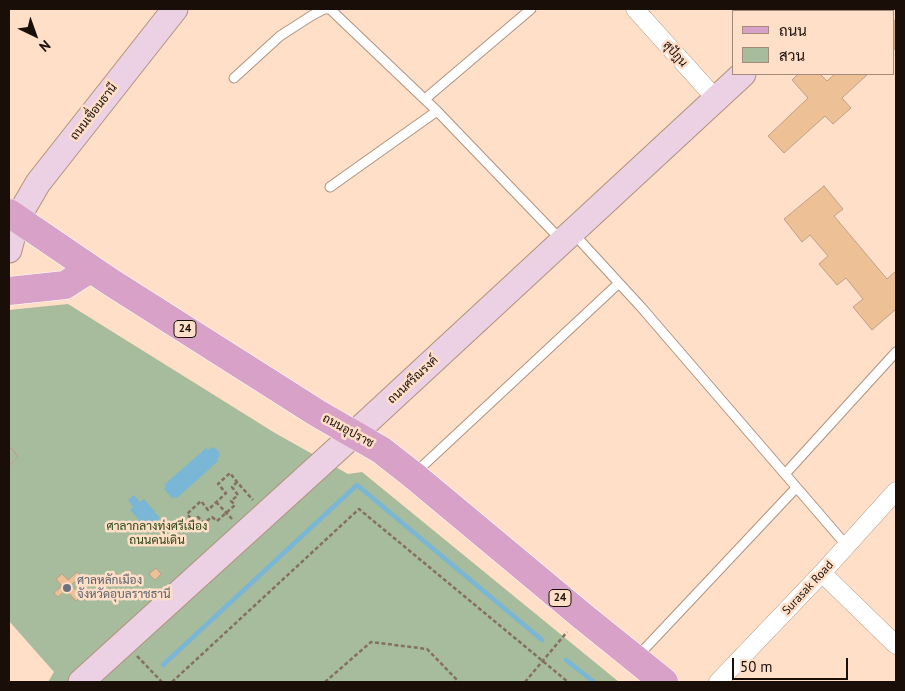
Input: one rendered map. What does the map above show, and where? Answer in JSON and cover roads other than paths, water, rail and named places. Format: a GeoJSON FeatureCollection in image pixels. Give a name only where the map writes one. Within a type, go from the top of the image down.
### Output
{"type":"FeatureCollection","features":[{"type":"Feature","properties":{"kind":"main road","name":"ถนนเขื่อนธานี"},"geometry":{"type":"LineString","coordinates":[[9,250],[12,219],[43,175],[174,10]]}},
{"type":"Feature","properties":{"kind":"main road","name":"ถนนศรีณรงค์"},"geometry":{"type":"LineString","coordinates":[[81,682],[354,434],[742,75]]}},
{"type":"Feature","properties":{"kind":"main road","name":"ถนนอุปราช"},"geometry":{"type":"LineString","coordinates":[[12,219],[317,413],[376,446],[664,682]]}},
{"type":"Feature","properties":{"kind":"main road"},"geometry":{"type":"LineString","coordinates":[[9,292],[65,285],[90,269]]}},
{"type":"Feature","properties":{"kind":"street","name":"สุปัฎน"},"geometry":{"type":"LineString","coordinates":[[635,9],[716,99]]}},
{"type":"Feature","properties":{"kind":"street","name":"Surasak Road"},"geometry":{"type":"LineString","coordinates":[[718,682],[822,574],[896,492]]}},
{"type":"Feature","properties":{"kind":"street"},"geometry":{"type":"LineString","coordinates":[[822,574],[896,645]]}},
{"type":"Feature","properties":{"kind":"lane"},"geometry":{"type":"LineString","coordinates":[[234,78],[280,36],[324,9],[330,9],[568,237],[619,283],[847,546]]}},
{"type":"Feature","properties":{"kind":"lane"},"geometry":{"type":"LineString","coordinates":[[425,99],[532,9]]}},
{"type":"Feature","properties":{"kind":"lane"},"geometry":{"type":"LineString","coordinates":[[330,187],[438,111]]}},
{"type":"Feature","properties":{"kind":"lane"},"geometry":{"type":"LineString","coordinates":[[413,475],[619,283]]}},
{"type":"Feature","properties":{"kind":"lane"},"geometry":{"type":"LineString","coordinates":[[785,474],[896,352]]}},
{"type":"Feature","properties":{"kind":"lane"},"geometry":{"type":"LineString","coordinates":[[635,660],[796,488]]}},
{"type":"Feature","properties":{"kind":"water"},"geometry":{"type":"Polygon","coordinates":[[[213,447],[218,450],[220,455],[217,459],[218,461],[177,498],[173,499],[164,489],[166,486],[164,485],[206,448],[208,450],[213,447]]]}},
{"type":"Feature","properties":{"kind":"water"},"geometry":{"type":"Polygon","coordinates":[[[134,495],[140,502],[144,499],[160,518],[158,520],[164,527],[156,533],[151,527],[147,529],[130,510],[133,507],[128,500],[134,495]]]}},
{"type":"Feature","properties":{"kind":"waterway"},"geometry":{"type":"LineString","coordinates":[[163,665],[357,485],[542,640]]}},
{"type":"Feature","properties":{"kind":"waterway"},"geometry":{"type":"LineString","coordinates":[[566,660],[594,682]]}},
{"type":"Feature","properties":{"kind":"place","name":"ศาลหลักเมือง จังหวัดอุบลราชธานี"},"geometry":{"type":"Point","coordinates":[67,588]}},
{"type":"Feature","properties":{"kind":"park label","name":"ศาลากลางทุ่งศรีเมือง ถนนคนเดิน"},"geometry":{"type":"Point","coordinates":[157,534]}}]}
